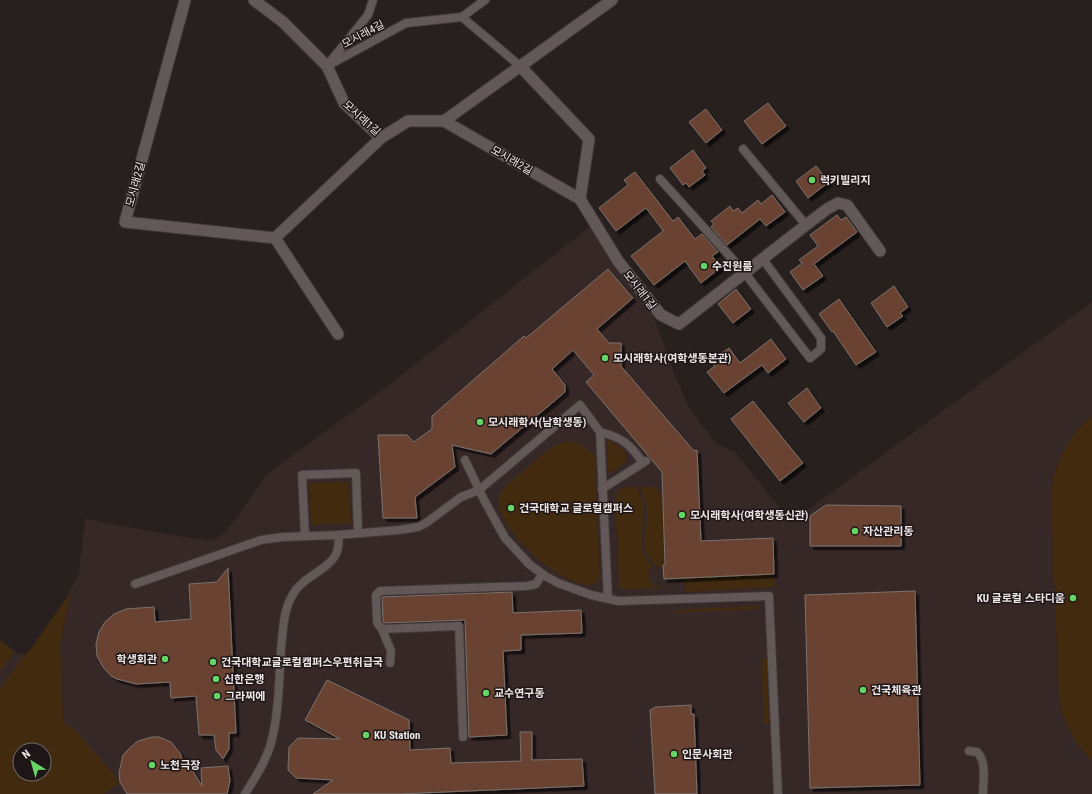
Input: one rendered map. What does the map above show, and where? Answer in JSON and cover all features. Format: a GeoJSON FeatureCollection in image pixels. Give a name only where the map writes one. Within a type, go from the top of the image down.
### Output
{"type":"FeatureCollection","features":[{"type":"Feature","properties":{"kind":"street","name":"모시래2길"},"geometry":{"type":"LineString","coordinates":[[185,0],[125,222],[275,238]]}},
{"type":"Feature","properties":{"kind":"street","name":"모시래1길"},"geometry":{"type":"LineString","coordinates":[[254,0],[283,22],[327,66],[344,103],[381,138],[408,121],[444,121]]}},
{"type":"Feature","properties":{"kind":"street"},"geometry":{"type":"LineString","coordinates":[[444,121],[612,0]]}},
{"type":"Feature","properties":{"kind":"street"},"geometry":{"type":"LineString","coordinates":[[520,66],[589,139],[580,199]]}},
{"type":"Feature","properties":{"kind":"street","name":"모시래2길"},"geometry":{"type":"LineString","coordinates":[[444,121],[580,199]]}},
{"type":"Feature","properties":{"kind":"street"},"geometry":{"type":"LineString","coordinates":[[338,334],[275,238],[381,138]]}},
{"type":"Feature","properties":{"kind":"street","name":"모시래1길"},"geometry":{"type":"LineString","coordinates":[[580,199],[618,261],[661,315],[679,324],[762,258],[827,209],[838,203],[847,205],[880,251]]}},
{"type":"Feature","properties":{"kind":"lane","name":"모시래4길"},"geometry":{"type":"LineString","coordinates":[[327,66],[368,15],[373,0]]}},
{"type":"Feature","properties":{"kind":"lane"},"geometry":{"type":"LineString","coordinates":[[485,0],[462,17],[520,66]]}},
{"type":"Feature","properties":{"kind":"lane","name":"모시래4길"},"geometry":{"type":"LineString","coordinates":[[327,66],[406,23],[462,17]]}},
{"type":"Feature","properties":{"kind":"lane"},"geometry":{"type":"LineString","coordinates":[[743,149],[806,225]]}},
{"type":"Feature","properties":{"kind":"lane"},"geometry":{"type":"LineString","coordinates":[[660,179],[744,272],[810,358],[821,349],[821,338],[762,258]]}},
{"type":"Feature","properties":{"kind":"lane"},"geometry":{"type":"LineString","coordinates":[[135,584],[248,544],[272,538],[338,535],[418,527],[426,523],[461,497],[479,490],[580,405],[600,432],[608,599]]}},
{"type":"Feature","properties":{"kind":"lane"},"geometry":{"type":"LineString","coordinates":[[600,432],[615,436],[626,442],[645,462],[602,488]]}},
{"type":"Feature","properties":{"kind":"lane"},"geometry":{"type":"LineString","coordinates":[[465,460],[479,490],[505,538],[521,557],[542,574],[568,588],[608,599],[627,601],[769,596],[778,794]]}},
{"type":"Feature","properties":{"kind":"lane"},"geometry":{"type":"LineString","coordinates":[[305,536],[302,475],[356,473],[358,533]]}},
{"type":"Feature","properties":{"kind":"lane"},"geometry":{"type":"LineString","coordinates":[[245,794],[260,770],[271,744],[274,728],[283,629],[289,601],[300,585],[327,565],[337,555],[339,546],[338,535]]}},
{"type":"Feature","properties":{"kind":"lane"},"geometry":{"type":"LineString","coordinates":[[390,662],[391,651],[377,621],[376,595],[380,591],[527,586],[536,584],[542,574]]}},
{"type":"Feature","properties":{"kind":"lane"},"geometry":{"type":"LineString","coordinates":[[382,629],[459,626],[463,737]]}},
{"type":"Feature","properties":{"kind":"lane"},"geometry":{"type":"LineString","coordinates":[[969,751],[977,752],[981,758],[983,766],[983,794]]}},
{"type":"Feature","properties":{"kind":"shaded area","name":"건국대학교 글로컬캠퍼스"},"geometry":{"type":"Polygon","coordinates":[[[588,228],[592,228],[649,304],[676,378],[688,405],[699,421],[717,444],[735,452],[791,522],[1092,302],[1092,794],[0,794],[0,640],[19,654],[26,654],[31,649],[64,602],[79,573],[85,519],[183,537],[209,540],[218,538],[226,532],[264,478],[271,471],[385,388],[588,228]]]}},
{"type":"Feature","properties":{"kind":"shaded area","name":"KU 글로컬 스타디움"},"geometry":{"type":"Polygon","coordinates":[[[1092,416],[1092,761],[1070,732],[1063,715],[1059,697],[1051,499],[1052,487],[1062,453],[1075,434],[1092,416]]]}},
{"type":"Feature","properties":{"kind":"shaded area"},"geometry":{"type":"Polygon","coordinates":[[[610,440],[625,451],[625,462],[611,473],[608,471],[607,442],[610,440]]]}},
{"type":"Feature","properties":{"kind":"shaded area"},"geometry":{"type":"Polygon","coordinates":[[[569,441],[584,446],[595,458],[600,578],[590,585],[576,583],[558,574],[540,560],[523,544],[509,527],[500,510],[499,497],[507,485],[551,448],[569,441]]]}},
{"type":"Feature","properties":{"kind":"shaded area"},"geometry":{"type":"Polygon","coordinates":[[[349,482],[351,523],[311,525],[309,483],[349,482]]]}},
{"type":"Feature","properties":{"kind":"shaded area"},"geometry":{"type":"Polygon","coordinates":[[[624,487],[638,487],[644,508],[641,539],[643,553],[653,567],[650,568],[650,571],[648,572],[650,581],[652,581],[653,586],[660,586],[660,588],[626,589],[621,588],[619,584],[615,496],[624,487]]]}},
{"type":"Feature","properties":{"kind":"shaded area"},"geometry":{"type":"Polygon","coordinates":[[[641,487],[657,487],[657,493],[662,492],[664,567],[657,567],[646,552],[644,539],[647,508],[641,487]]]}},
{"type":"Feature","properties":{"kind":"shaded area"},"geometry":{"type":"Polygon","coordinates":[[[774,574],[775,587],[686,592],[685,578],[774,574]]]}},
{"type":"Feature","properties":{"kind":"shaded area"},"geometry":{"type":"Polygon","coordinates":[[[71,591],[60,644],[63,720],[75,730],[120,782],[104,794],[0,794],[0,689],[24,655],[31,649],[71,591]]]}},
{"type":"Feature","properties":{"kind":"shaded area"},"geometry":{"type":"Polygon","coordinates":[[[757,606],[759,609],[674,613],[674,610],[757,606]]]}},
{"type":"Feature","properties":{"kind":"shaded area"},"geometry":{"type":"Polygon","coordinates":[[[0,640],[14,652],[0,671],[0,640]]]}},
{"type":"Feature","properties":{"kind":"shaded area"},"geometry":{"type":"Polygon","coordinates":[[[761,658],[767,658],[769,724],[764,724],[761,658]]]}},
{"type":"Feature","properties":{"kind":"building"},"geometry":{"type":"Polygon","coordinates":[[[768,103],[786,126],[762,144],[744,121],[768,103]]]}},
{"type":"Feature","properties":{"kind":"building"},"geometry":{"type":"Polygon","coordinates":[[[706,109],[722,130],[706,143],[689,122],[706,109]]]}},
{"type":"Feature","properties":{"kind":"building"},"geometry":{"type":"Polygon","coordinates":[[[693,150],[706,168],[702,171],[705,175],[689,187],[686,183],[683,185],[670,168],[693,150]]]}},
{"type":"Feature","properties":{"kind":"building","name":"럭키빌리지"},"geometry":{"type":"Polygon","coordinates":[[[816,166],[829,182],[808,198],[796,181],[816,166]]]}},
{"type":"Feature","properties":{"kind":"building"},"geometry":{"type":"Polygon","coordinates":[[[635,172],[673,221],[678,217],[695,239],[702,234],[718,252],[712,256],[721,267],[701,283],[685,261],[654,285],[631,256],[663,231],[662,229],[646,208],[616,231],[599,208],[628,185],[624,180],[635,172]]]}},
{"type":"Feature","properties":{"kind":"building"},"geometry":{"type":"Polygon","coordinates":[[[772,195],[785,212],[766,226],[760,219],[727,245],[711,227],[714,224],[711,221],[730,206],[733,211],[738,208],[742,213],[758,200],[761,204],[772,195]]]}},
{"type":"Feature","properties":{"kind":"building"},"geometry":{"type":"Polygon","coordinates":[[[837,215],[841,220],[846,217],[857,232],[814,264],[823,276],[803,290],[790,272],[802,263],[799,260],[818,246],[810,235],[837,215]]]}},
{"type":"Feature","properties":{"kind":"building"},"geometry":{"type":"Polygon","coordinates":[[[608,269],[633,298],[597,329],[609,343],[621,343],[621,366],[694,451],[697,450],[701,541],[773,538],[774,574],[664,579],[663,565],[665,565],[662,472],[586,382],[594,375],[573,350],[552,369],[565,385],[565,392],[491,454],[452,445],[455,467],[415,497],[417,518],[383,518],[378,435],[407,435],[414,442],[432,429],[432,416],[524,336],[526,338],[608,269]]]}},
{"type":"Feature","properties":{"kind":"building"},"geometry":{"type":"Polygon","coordinates":[[[894,286],[908,307],[900,313],[903,316],[887,327],[871,303],[894,286]]]}},
{"type":"Feature","properties":{"kind":"building"},"geometry":{"type":"Polygon","coordinates":[[[736,289],[751,309],[733,323],[718,304],[736,289]]]}},
{"type":"Feature","properties":{"kind":"building"},"geometry":{"type":"Polygon","coordinates":[[[839,299],[876,352],[856,365],[833,331],[832,332],[819,314],[839,299]]]}},
{"type":"Feature","properties":{"kind":"building"},"geometry":{"type":"Polygon","coordinates":[[[771,339],[786,359],[768,373],[762,365],[724,393],[707,372],[715,366],[711,361],[729,348],[740,363],[771,339]]]}},
{"type":"Feature","properties":{"kind":"building"},"geometry":{"type":"Polygon","coordinates":[[[807,388],[821,408],[804,422],[788,403],[807,388]]]}},
{"type":"Feature","properties":{"kind":"building"},"geometry":{"type":"Polygon","coordinates":[[[753,401],[803,463],[780,481],[731,419],[753,401]]]}},
{"type":"Feature","properties":{"kind":"building","name":"자산관리동"},"geometry":{"type":"Polygon","coordinates":[[[826,505],[901,506],[901,546],[810,546],[810,516],[826,505]]]}},
{"type":"Feature","properties":{"kind":"building","name":"학생회관"},"geometry":{"type":"Polygon","coordinates":[[[228,568],[236,733],[229,733],[229,749],[223,759],[216,750],[214,735],[199,735],[196,696],[171,698],[170,682],[136,684],[111,676],[103,667],[97,656],[96,644],[99,632],[105,622],[114,614],[126,609],[154,607],[155,622],[191,619],[189,584],[217,582],[228,568]]]}},
{"type":"Feature","properties":{"kind":"building","name":"건국체육관"},"geometry":{"type":"Polygon","coordinates":[[[915,591],[920,785],[810,788],[805,595],[915,591]]]}},
{"type":"Feature","properties":{"kind":"building","name":"교수연구동"},"geometry":{"type":"Polygon","coordinates":[[[512,592],[513,613],[581,610],[582,633],[521,635],[521,650],[503,651],[507,735],[469,737],[465,620],[384,623],[382,597],[512,592]]]}},
{"type":"Feature","properties":{"kind":"building","name":"KU Station"},"geometry":{"type":"Polygon","coordinates":[[[327,680],[409,720],[410,750],[450,748],[451,763],[521,761],[520,732],[532,732],[532,760],[582,759],[584,786],[398,794],[313,794],[333,780],[296,778],[288,770],[289,747],[298,738],[340,739],[305,720],[327,680]]]}},
{"type":"Feature","properties":{"kind":"building","name":"인문사회관"},"geometry":{"type":"Polygon","coordinates":[[[691,705],[691,714],[694,714],[697,794],[655,794],[650,710],[656,707],[691,705]]]}},
{"type":"Feature","properties":{"kind":"building","name":"노천극장"},"geometry":{"type":"Polygon","coordinates":[[[152,737],[159,737],[171,742],[180,753],[186,769],[191,768],[202,786],[201,768],[228,766],[230,781],[227,794],[127,794],[120,782],[119,773],[123,755],[138,741],[152,737]]]}},
{"type":"Feature","properties":{"kind":"place","name":"럭키빌리지"},"geometry":{"type":"Point","coordinates":[812,180]}},
{"type":"Feature","properties":{"kind":"place","name":"수진원룸"},"geometry":{"type":"Point","coordinates":[704,266]}},
{"type":"Feature","properties":{"kind":"place","name":"모시래학사(여학생동본관)"},"geometry":{"type":"Point","coordinates":[605,358]}},
{"type":"Feature","properties":{"kind":"place","name":"모시래학사(남학생동)"},"geometry":{"type":"Point","coordinates":[480,422]}},
{"type":"Feature","properties":{"kind":"place","name":"건국대학교 글로컬캠퍼스"},"geometry":{"type":"Point","coordinates":[511,508]}},
{"type":"Feature","properties":{"kind":"place","name":"모시래학사(여학생동신관)"},"geometry":{"type":"Point","coordinates":[682,515]}},
{"type":"Feature","properties":{"kind":"place","name":"자산관리동"},"geometry":{"type":"Point","coordinates":[855,531]}},
{"type":"Feature","properties":{"kind":"place","name":"KU 글로컬 스타디움"},"geometry":{"type":"Point","coordinates":[1073,598]}},
{"type":"Feature","properties":{"kind":"place","name":"학생회관"},"geometry":{"type":"Point","coordinates":[165,659]}},
{"type":"Feature","properties":{"kind":"place","name":"건국대학교글로컬캠퍼스우편취급국"},"geometry":{"type":"Point","coordinates":[213,662]}},
{"type":"Feature","properties":{"kind":"place","name":"신한은행"},"geometry":{"type":"Point","coordinates":[216,679]}},
{"type":"Feature","properties":{"kind":"place","name":"건국체육관"},"geometry":{"type":"Point","coordinates":[863,690]}},
{"type":"Feature","properties":{"kind":"place","name":"교수연구동"},"geometry":{"type":"Point","coordinates":[486,693]}},
{"type":"Feature","properties":{"kind":"place","name":"그라찌에"},"geometry":{"type":"Point","coordinates":[217,696]}},
{"type":"Feature","properties":{"kind":"place","name":"KU Station"},"geometry":{"type":"Point","coordinates":[366,735]}},
{"type":"Feature","properties":{"kind":"place","name":"인문사회관"},"geometry":{"type":"Point","coordinates":[674,754]}},
{"type":"Feature","properties":{"kind":"place","name":"노천극장"},"geometry":{"type":"Point","coordinates":[152,765]}}]}
